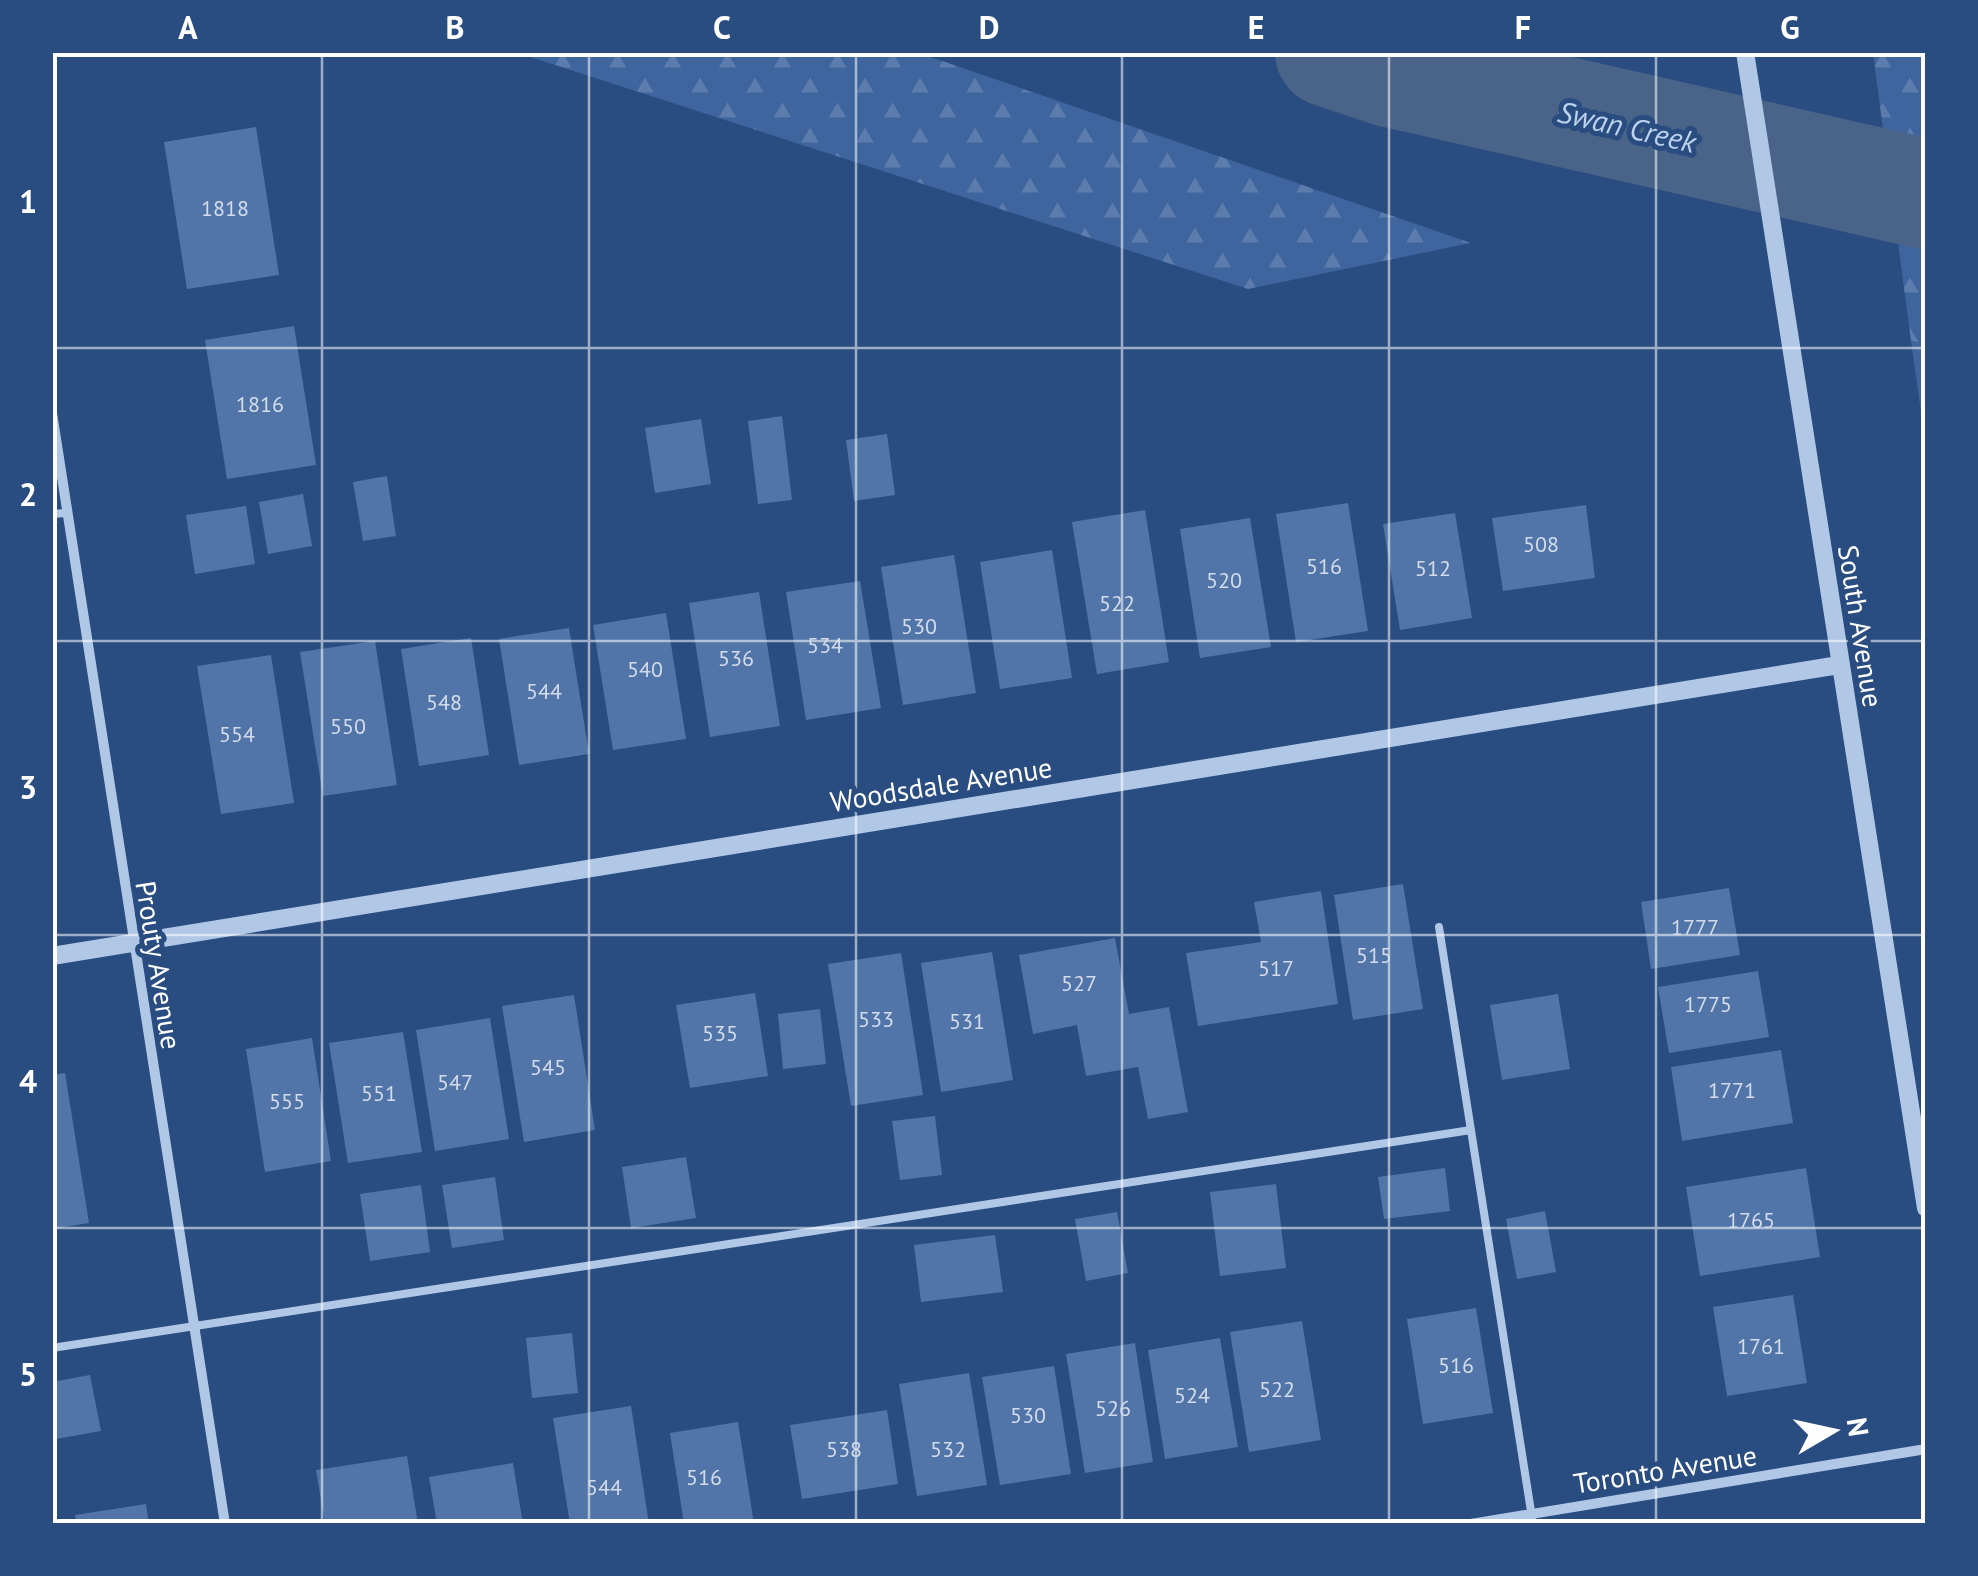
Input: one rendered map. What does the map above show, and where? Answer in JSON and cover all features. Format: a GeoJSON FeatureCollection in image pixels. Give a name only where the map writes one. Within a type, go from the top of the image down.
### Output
{"type":"FeatureCollection","features":[{"type":"Feature","properties":{"kind":"street","name":"South Avenue"},"geometry":{"type":"LineString","coordinates":[[1745,52],[1926,1208]]}},
{"type":"Feature","properties":{"kind":"street","name":"Prouty Avenue"},"geometry":{"type":"LineString","coordinates":[[52,413],[225,1524]]}},
{"type":"Feature","properties":{"kind":"street","name":"Woodsdale Avenue"},"geometry":{"type":"LineString","coordinates":[[52,956],[1839,665]]}},
{"type":"Feature","properties":{"kind":"street","name":"Toronto Avenue"},"geometry":{"type":"LineString","coordinates":[[1471,1524],[1532,1519],[1926,1449]]}},
{"type":"Feature","properties":{"kind":"lane"},"geometry":{"type":"LineString","coordinates":[[52,514],[66,512]]}},
{"type":"Feature","properties":{"kind":"lane"},"geometry":{"type":"LineString","coordinates":[[1440,927],[1532,1519]]}},
{"type":"Feature","properties":{"kind":"lane"},"geometry":{"type":"LineString","coordinates":[[52,1348],[1470,1130]]}},
{"type":"Feature","properties":{"kind":"green space"},"geometry":{"type":"Polygon","coordinates":[[[518,53],[919,53],[1471,243],[1248,289],[518,53]]]}},
{"type":"Feature","properties":{"kind":"green space"},"geometry":{"type":"Polygon","coordinates":[[[1873,53],[1925,53],[1925,344],[1911,341],[1873,53]]]}},
{"type":"Feature","properties":{"kind":"green space"},"geometry":{"type":"Polygon","coordinates":[[[1911,341],[1925,344],[1925,440],[1911,341]]]}},
{"type":"Feature","properties":{"kind":"building"},"geometry":{"type":"Polygon","coordinates":[[[256,127],[279,275],[187,289],[164,142],[256,127]]]}},
{"type":"Feature","properties":{"kind":"building"},"geometry":{"type":"Polygon","coordinates":[[[294,326],[316,465],[227,479],[205,340],[294,326]]]}},
{"type":"Feature","properties":{"kind":"building"},"geometry":{"type":"Polygon","coordinates":[[[782,416],[792,500],[758,504],[748,421],[782,416]]]}},
{"type":"Feature","properties":{"kind":"building"},"geometry":{"type":"Polygon","coordinates":[[[701,419],[711,484],[655,493],[645,428],[701,419]]]}},
{"type":"Feature","properties":{"kind":"building"},"geometry":{"type":"Polygon","coordinates":[[[887,434],[895,495],[854,501],[846,440],[887,434]]]}},
{"type":"Feature","properties":{"kind":"building"},"geometry":{"type":"Polygon","coordinates":[[[387,476],[396,536],[363,541],[353,482],[387,476]]]}},
{"type":"Feature","properties":{"kind":"building"},"geometry":{"type":"Polygon","coordinates":[[[303,494],[312,546],[268,554],[259,502],[303,494]]]}},
{"type":"Feature","properties":{"kind":"building"},"geometry":{"type":"Polygon","coordinates":[[[1348,503],[1368,631],[1296,642],[1276,514],[1348,503]]]}},
{"type":"Feature","properties":{"kind":"building"},"geometry":{"type":"Polygon","coordinates":[[[1586,505],[1595,578],[1503,591],[1492,518],[1586,505]]]}},
{"type":"Feature","properties":{"kind":"building"},"geometry":{"type":"Polygon","coordinates":[[[246,506],[255,564],[195,574],[186,515],[246,506]]]}},
{"type":"Feature","properties":{"kind":"building"},"geometry":{"type":"Polygon","coordinates":[[[1145,510],[1169,662],[1097,674],[1072,522],[1145,510]]]}},
{"type":"Feature","properties":{"kind":"building"},"geometry":{"type":"Polygon","coordinates":[[[1455,513],[1472,618],[1400,630],[1383,524],[1455,513]]]}},
{"type":"Feature","properties":{"kind":"building"},"geometry":{"type":"Polygon","coordinates":[[[1250,518],[1271,647],[1200,658],[1180,529],[1250,518]]]}},
{"type":"Feature","properties":{"kind":"building"},"geometry":{"type":"Polygon","coordinates":[[[1052,550],[1072,678],[1000,689],[980,562],[1052,550]]]}},
{"type":"Feature","properties":{"kind":"building"},"geometry":{"type":"Polygon","coordinates":[[[954,555],[976,693],[903,705],[881,567],[954,555]]]}},
{"type":"Feature","properties":{"kind":"building"},"geometry":{"type":"Polygon","coordinates":[[[860,581],[881,708],[806,720],[786,592],[860,581]]]}},
{"type":"Feature","properties":{"kind":"building"},"geometry":{"type":"Polygon","coordinates":[[[759,592],[780,726],[710,737],[689,603],[759,592]]]}},
{"type":"Feature","properties":{"kind":"building"},"geometry":{"type":"Polygon","coordinates":[[[666,613],[686,739],[613,750],[593,625],[666,613]]]}},
{"type":"Feature","properties":{"kind":"building"},"geometry":{"type":"Polygon","coordinates":[[[569,628],[589,754],[519,765],[499,639],[569,628]]]}},
{"type":"Feature","properties":{"kind":"building"},"geometry":{"type":"Polygon","coordinates":[[[471,638],[489,755],[419,766],[401,649],[471,638]]]}},
{"type":"Feature","properties":{"kind":"building"},"geometry":{"type":"Polygon","coordinates":[[[375,641],[397,785],[323,796],[300,652],[375,641]]]}},
{"type":"Feature","properties":{"kind":"building"},"geometry":{"type":"Polygon","coordinates":[[[271,655],[294,803],[221,814],[197,666],[271,655]]]}},
{"type":"Feature","properties":{"kind":"building"},"geometry":{"type":"Polygon","coordinates":[[[1403,884],[1423,1009],[1353,1020],[1334,895],[1403,884]]]}},
{"type":"Feature","properties":{"kind":"building"},"geometry":{"type":"Polygon","coordinates":[[[1729,888],[1740,955],[1651,969],[1641,902],[1729,888]]]}},
{"type":"Feature","properties":{"kind":"building"},"geometry":{"type":"Polygon","coordinates":[[[1321,891],[1338,1004],[1198,1026],[1186,953],[1261,942],[1254,902],[1321,891]]]}},
{"type":"Feature","properties":{"kind":"building"},"geometry":{"type":"Polygon","coordinates":[[[1115,938],[1129,1014],[1169,1007],[1188,1112],[1148,1119],[1138,1067],[1086,1076],[1077,1025],[1033,1034],[1019,955],[1115,938]]]}},
{"type":"Feature","properties":{"kind":"building"},"geometry":{"type":"Polygon","coordinates":[[[992,952],[1013,1080],[941,1092],[921,963],[992,952]]]}},
{"type":"Feature","properties":{"kind":"building"},"geometry":{"type":"Polygon","coordinates":[[[901,953],[923,1095],[851,1106],[828,964],[901,953]]]}},
{"type":"Feature","properties":{"kind":"building"},"geometry":{"type":"Polygon","coordinates":[[[1758,971],[1769,1037],[1669,1053],[1658,987],[1758,971]]]}},
{"type":"Feature","properties":{"kind":"building"},"geometry":{"type":"Polygon","coordinates":[[[755,993],[768,1076],[690,1088],[676,1005],[755,993]]]}},
{"type":"Feature","properties":{"kind":"building"},"geometry":{"type":"Polygon","coordinates":[[[1558,994],[1570,1069],[1502,1080],[1490,1005],[1558,994]]]}},
{"type":"Feature","properties":{"kind":"building"},"geometry":{"type":"Polygon","coordinates":[[[574,995],[595,1130],[524,1142],[502,1006],[574,995]]]}},
{"type":"Feature","properties":{"kind":"building"},"geometry":{"type":"Polygon","coordinates":[[[820,1009],[826,1064],[783,1069],[778,1014],[820,1009]]]}},
{"type":"Feature","properties":{"kind":"building"},"geometry":{"type":"Polygon","coordinates":[[[490,1018],[509,1139],[435,1151],[416,1030],[490,1018]]]}},
{"type":"Feature","properties":{"kind":"building"},"geometry":{"type":"Polygon","coordinates":[[[403,1032],[422,1152],[348,1163],[329,1043],[403,1032]]]}},
{"type":"Feature","properties":{"kind":"building"},"geometry":{"type":"Polygon","coordinates":[[[312,1038],[331,1161],[265,1172],[246,1049],[312,1038]]]}},
{"type":"Feature","properties":{"kind":"building"},"geometry":{"type":"Polygon","coordinates":[[[1781,1050],[1793,1123],[1682,1141],[1671,1067],[1781,1050]]]}},
{"type":"Feature","properties":{"kind":"building"},"geometry":{"type":"Polygon","coordinates":[[[65,1073],[89,1223],[52,1229],[52,1075],[65,1073]]]}},
{"type":"Feature","properties":{"kind":"building"},"geometry":{"type":"Polygon","coordinates":[[[935,1116],[942,1175],[900,1180],[892,1121],[935,1116]]]}},
{"type":"Feature","properties":{"kind":"building"},"geometry":{"type":"Polygon","coordinates":[[[686,1157],[696,1218],[631,1228],[622,1167],[686,1157]]]}},
{"type":"Feature","properties":{"kind":"building"},"geometry":{"type":"Polygon","coordinates":[[[1445,1168],[1450,1211],[1384,1219],[1378,1177],[1445,1168]]]}},
{"type":"Feature","properties":{"kind":"building"},"geometry":{"type":"Polygon","coordinates":[[[1806,1168],[1820,1257],[1700,1276],[1686,1187],[1806,1168]]]}},
{"type":"Feature","properties":{"kind":"building"},"geometry":{"type":"Polygon","coordinates":[[[495,1177],[504,1240],[452,1248],[442,1185],[495,1177]]]}},
{"type":"Feature","properties":{"kind":"building"},"geometry":{"type":"Polygon","coordinates":[[[1276,1184],[1286,1268],[1220,1276],[1210,1192],[1276,1184]]]}},
{"type":"Feature","properties":{"kind":"building"},"geometry":{"type":"Polygon","coordinates":[[[421,1185],[430,1252],[370,1261],[360,1194],[421,1185]]]}},
{"type":"Feature","properties":{"kind":"building"},"geometry":{"type":"Polygon","coordinates":[[[1545,1211],[1556,1272],[1517,1279],[1506,1219],[1545,1211]]]}},
{"type":"Feature","properties":{"kind":"building"},"geometry":{"type":"Polygon","coordinates":[[[1117,1212],[1128,1273],[1086,1281],[1075,1219],[1117,1212]]]}},
{"type":"Feature","properties":{"kind":"building"},"geometry":{"type":"Polygon","coordinates":[[[995,1235],[1003,1292],[921,1302],[914,1245],[995,1235]]]}},
{"type":"Feature","properties":{"kind":"building"},"geometry":{"type":"Polygon","coordinates":[[[1793,1295],[1807,1383],[1727,1396],[1713,1307],[1793,1295]]]}},
{"type":"Feature","properties":{"kind":"building"},"geometry":{"type":"Polygon","coordinates":[[[1476,1308],[1493,1413],[1423,1424],[1407,1319],[1476,1308]]]}},
{"type":"Feature","properties":{"kind":"building"},"geometry":{"type":"Polygon","coordinates":[[[1302,1321],[1321,1440],[1249,1452],[1230,1332],[1302,1321]]]}},
{"type":"Feature","properties":{"kind":"building"},"geometry":{"type":"Polygon","coordinates":[[[572,1333],[578,1393],[532,1398],[526,1338],[572,1333]]]}},
{"type":"Feature","properties":{"kind":"building"},"geometry":{"type":"Polygon","coordinates":[[[1220,1338],[1238,1447],[1165,1459],[1148,1350],[1220,1338]]]}},
{"type":"Feature","properties":{"kind":"building"},"geometry":{"type":"Polygon","coordinates":[[[1135,1343],[1153,1462],[1085,1473],[1066,1354],[1135,1343]]]}},
{"type":"Feature","properties":{"kind":"building"},"geometry":{"type":"Polygon","coordinates":[[[1054,1366],[1071,1474],[1000,1485],[982,1377],[1054,1366]]]}},
{"type":"Feature","properties":{"kind":"building"},"geometry":{"type":"Polygon","coordinates":[[[969,1373],[987,1485],[917,1496],[899,1384],[969,1373]]]}},
{"type":"Feature","properties":{"kind":"building"},"geometry":{"type":"Polygon","coordinates":[[[90,1375],[101,1431],[56,1439],[52,1382],[90,1375]]]}},
{"type":"Feature","properties":{"kind":"building"},"geometry":{"type":"Polygon","coordinates":[[[631,1406],[649,1524],[570,1524],[553,1418],[631,1406]]]}},
{"type":"Feature","properties":{"kind":"building"},"geometry":{"type":"Polygon","coordinates":[[[887,1410],[898,1484],[802,1499],[790,1425],[887,1410]]]}},
{"type":"Feature","properties":{"kind":"building"},"geometry":{"type":"Polygon","coordinates":[[[738,1422],[754,1524],[684,1524],[670,1433],[738,1422]]]}},
{"type":"Feature","properties":{"kind":"building"},"geometry":{"type":"Polygon","coordinates":[[[407,1456],[418,1524],[325,1524],[316,1470],[407,1456]]]}},
{"type":"Feature","properties":{"kind":"building"},"geometry":{"type":"Polygon","coordinates":[[[513,1463],[523,1524],[437,1524],[429,1477],[513,1463]]]}},
{"type":"Feature","properties":{"kind":"building"},"geometry":{"type":"Polygon","coordinates":[[[146,1504],[149,1524],[77,1524],[75,1515],[146,1504]]]}},
{"type":"Feature","properties":{"kind":"waterway","name":"Swan Creek"},"geometry":{"type":"LineString","coordinates":[[1330,52],[1390,72],[1926,194]]}}]}
